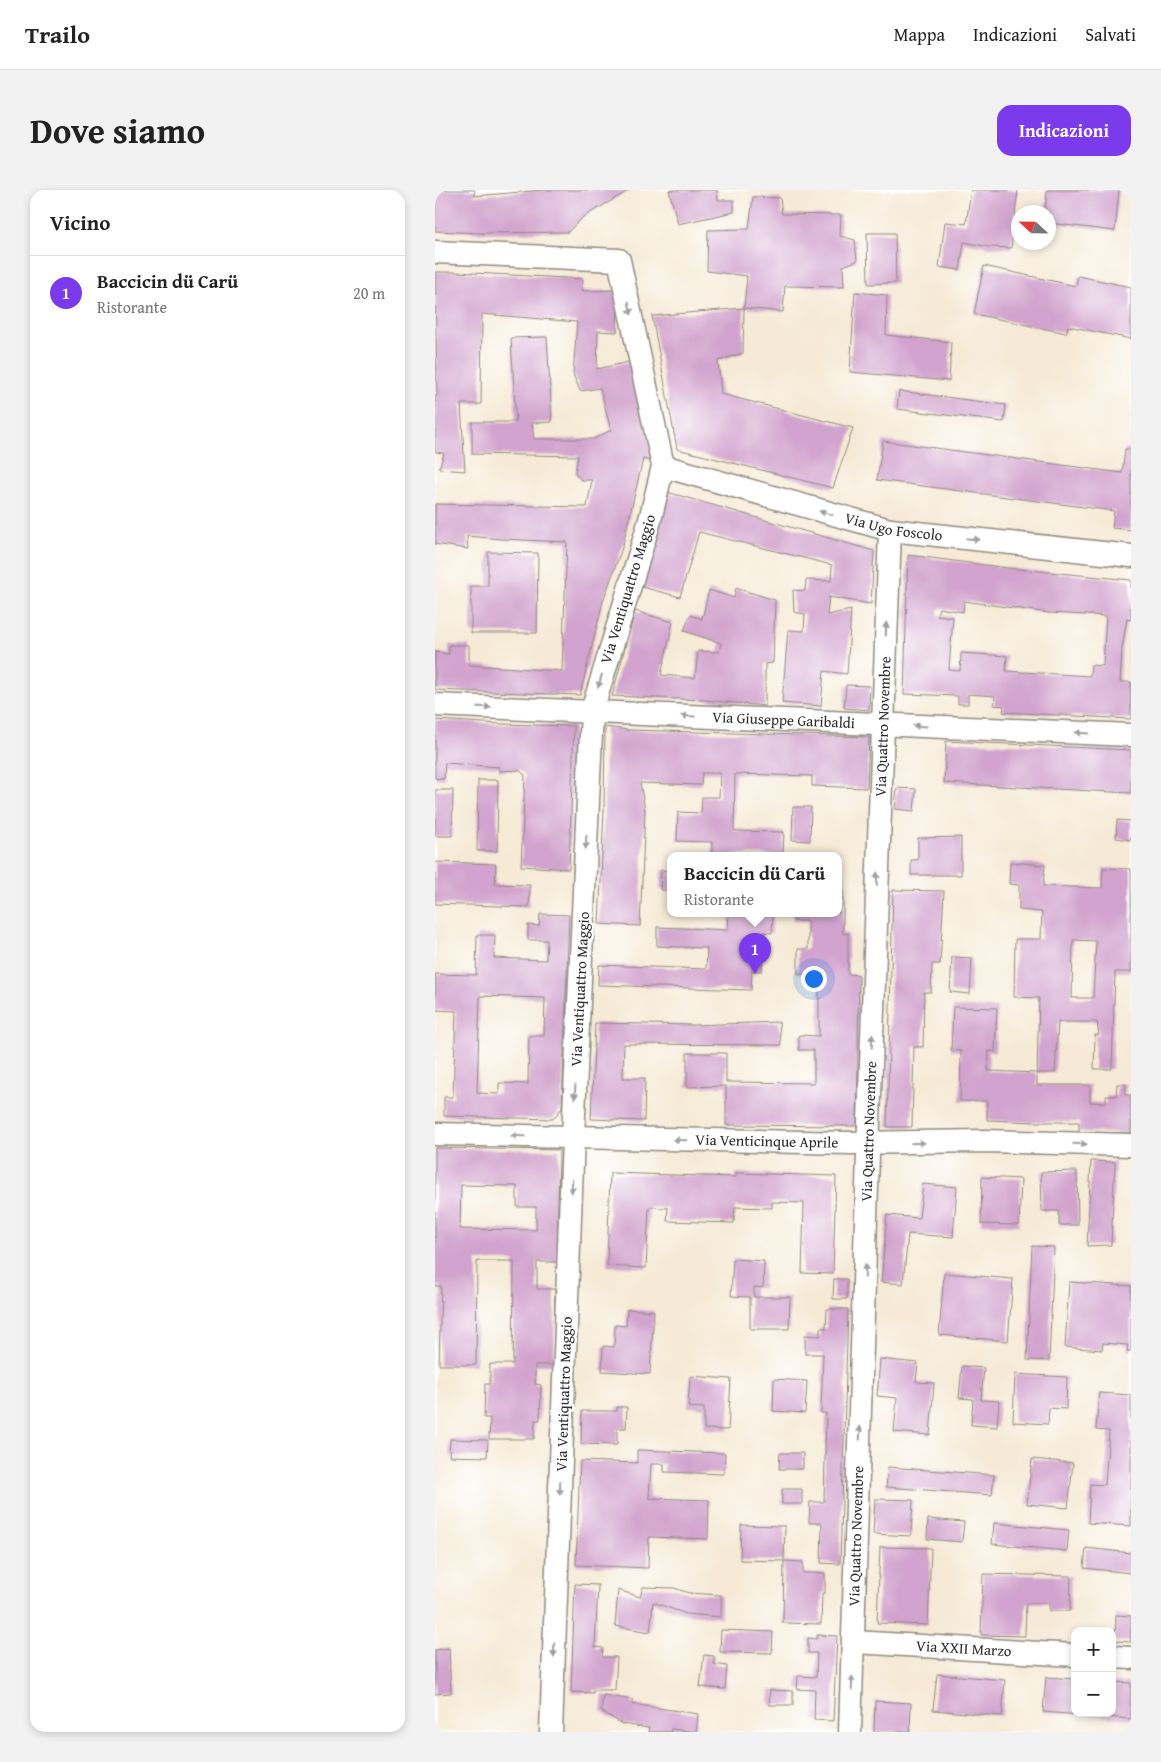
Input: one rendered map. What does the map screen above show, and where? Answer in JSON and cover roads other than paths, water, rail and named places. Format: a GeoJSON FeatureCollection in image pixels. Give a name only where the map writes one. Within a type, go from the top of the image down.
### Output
{"type":"FeatureCollection","features":[{"type":"Feature","properties":{"kind":"street","name":"Via Ventiquattro Maggio"},"geometry":{"type":"LineString","coordinates":[[435,252],[619,260],[663,466],[649,520],[592,711],[573,1137],[551,1732]]}},
{"type":"Feature","properties":{"kind":"street","name":"Via Ugo Foscolo"},"geometry":{"type":"LineString","coordinates":[[663,466],[890,530],[1131,556]]}},
{"type":"Feature","properties":{"kind":"street","name":"Via Quattro Novembre"},"geometry":{"type":"LineString","coordinates":[[850,1732],[890,530]]}},
{"type":"Feature","properties":{"kind":"street","name":"Via Giuseppe Garibaldi"},"geometry":{"type":"LineString","coordinates":[[435,704],[1131,735]]}},
{"type":"Feature","properties":{"kind":"street","name":"Via Venticinque Aprile"},"geometry":{"type":"LineString","coordinates":[[435,1134],[869,1142],[984,1141],[1131,1145]]}},
{"type":"Feature","properties":{"kind":"street","name":"Via XXII Marzo"},"geometry":{"type":"LineString","coordinates":[[854,1642],[1071,1655]]}},
{"type":"Feature","properties":{"kind":"street"},"geometry":{"type":"LineString","coordinates":[[1116,1657],[1131,1658]]}},
{"type":"Feature","properties":{"kind":"place","name":"Baccicin dü Carü"},"geometry":{"type":"Point","coordinates":[755,974]}}]}
